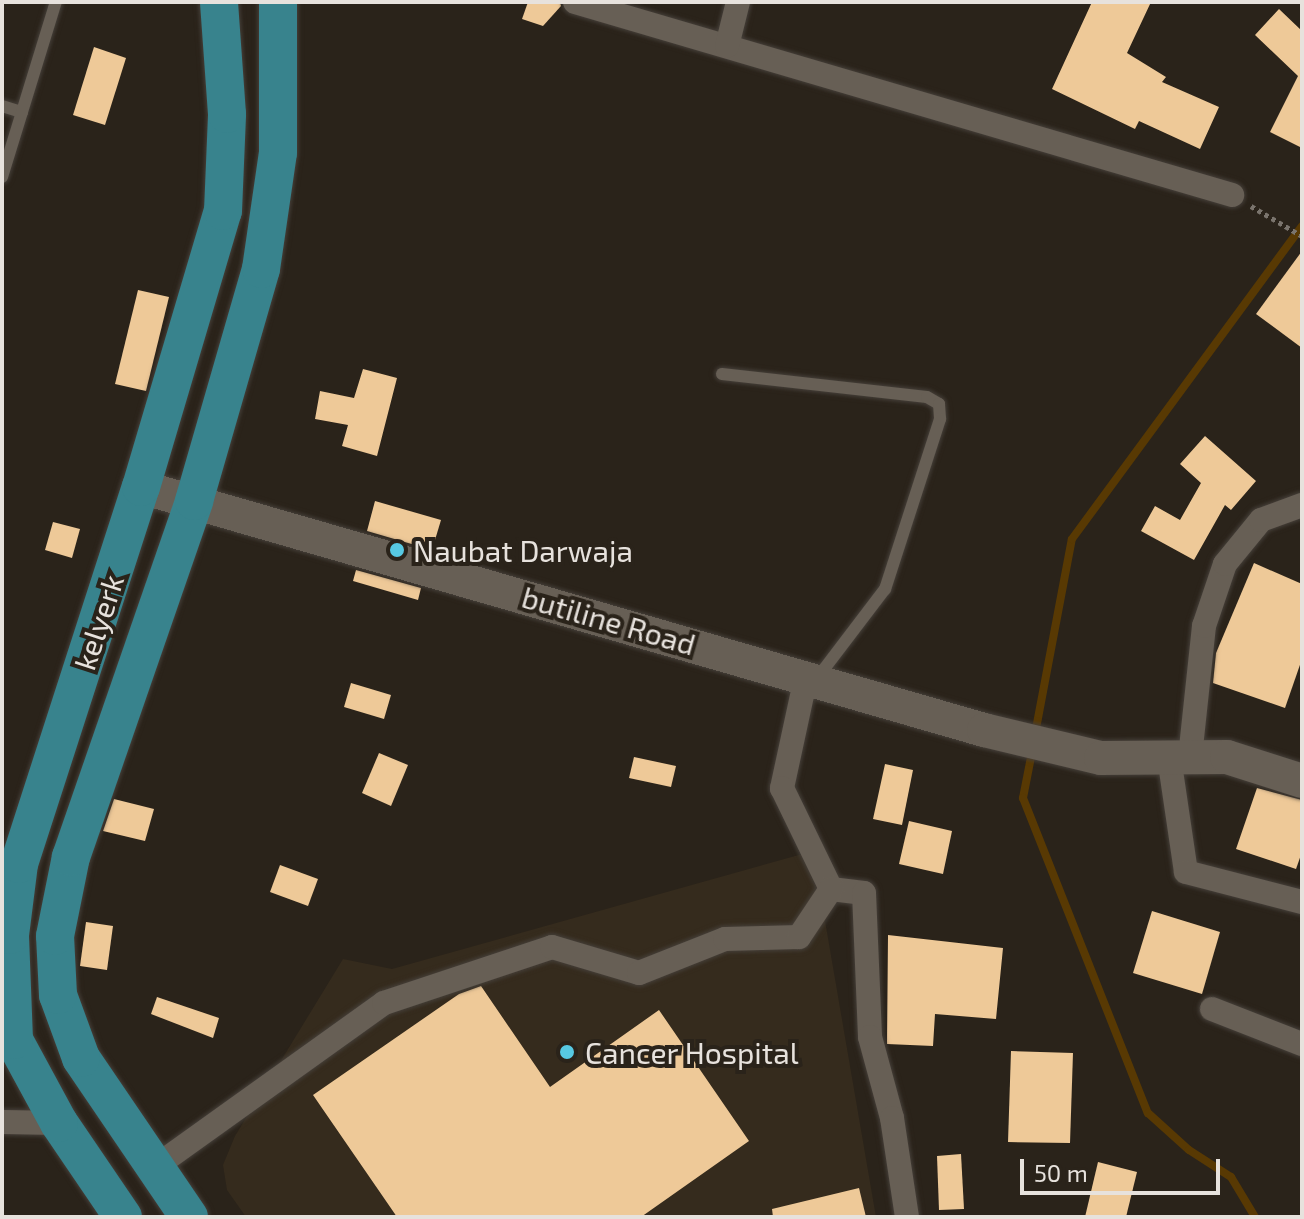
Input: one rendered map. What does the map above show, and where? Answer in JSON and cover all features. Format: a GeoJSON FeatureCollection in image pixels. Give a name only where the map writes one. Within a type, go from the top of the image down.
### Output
{"type":"FeatureCollection","features":[{"type":"Feature","properties":{"kind":"main road","name":"kelyerk"},"geometry":{"type":"LineString","coordinates":[[123,1217],[59,1123],[14,1040],[10,935],[19,864],[141,487],[223,211],[227,114],[219,2]]}},
{"type":"Feature","properties":{"kind":"main road"},"geometry":{"type":"LineString","coordinates":[[189,1217],[81,1058],[58,995],[55,936],[71,857],[194,501],[261,269],[278,153],[278,2]]}},
{"type":"Feature","properties":{"kind":"street"},"geometry":{"type":"LineString","coordinates":[[575,2],[1232,195]]}},
{"type":"Feature","properties":{"kind":"street"},"geometry":{"type":"LineString","coordinates":[[727,46],[738,2]]}},
{"type":"Feature","properties":{"kind":"street","name":"butiline Road"},"geometry":{"type":"LineString","coordinates":[[141,487],[984,730],[1101,758],[1227,757],[1302,781]]}},
{"type":"Feature","properties":{"kind":"street"},"geometry":{"type":"LineString","coordinates":[[1302,505],[1261,520],[1225,564],[1204,626],[1179,757],[1186,872],[1302,902]]}},
{"type":"Feature","properties":{"kind":"street"},"geometry":{"type":"LineString","coordinates":[[811,678],[782,788],[831,889]]}},
{"type":"Feature","properties":{"kind":"street"},"geometry":{"type":"LineString","coordinates":[[155,1167],[384,1003],[552,947],[639,973],[725,939],[799,937],[831,889]]}},
{"type":"Feature","properties":{"kind":"street"},"geometry":{"type":"LineString","coordinates":[[831,889],[864,893],[870,1037],[892,1118],[907,1217]]}},
{"type":"Feature","properties":{"kind":"street"},"geometry":{"type":"LineString","coordinates":[[1212,1009],[1302,1044]]}},
{"type":"Feature","properties":{"kind":"street"},"geometry":{"type":"LineString","coordinates":[[2,1122],[59,1123]]}},
{"type":"Feature","properties":{"kind":"lane"},"geometry":{"type":"LineString","coordinates":[[2,177],[56,2]]}},
{"type":"Feature","properties":{"kind":"lane"},"geometry":{"type":"LineString","coordinates":[[2,106],[22,112]]}},
{"type":"Feature","properties":{"kind":"lane"},"geometry":{"type":"LineString","coordinates":[[722,374],[927,397],[939,404],[940,419],[885,589],[811,678]]}},
{"type":"Feature","properties":{"kind":"path"},"geometry":{"type":"LineString","coordinates":[[1232,195],[1302,236]]}},
{"type":"Feature","properties":{"kind":"shaded area","name":"Cancer Hospital"},"geometry":{"type":"Polygon","coordinates":[[[813,851],[876,1217],[246,1217],[227,1190],[223,1165],[235,1136],[343,959],[392,969],[813,851]]]}},
{"type":"Feature","properties":{"kind":"building"},"geometry":{"type":"Polygon","coordinates":[[[528,2],[560,2],[561,6],[543,26],[522,19],[528,2]]]}},
{"type":"Feature","properties":{"kind":"building"},"geometry":{"type":"Polygon","coordinates":[[[1092,2],[1151,2],[1127,53],[1166,77],[1162,82],[1219,107],[1200,149],[1139,121],[1135,129],[1052,89],[1092,2]]]}},
{"type":"Feature","properties":{"kind":"building"},"geometry":{"type":"Polygon","coordinates":[[[1279,9],[1302,31],[1302,148],[1270,132],[1298,76],[1255,35],[1279,9]]]}},
{"type":"Feature","properties":{"kind":"building"},"geometry":{"type":"Polygon","coordinates":[[[94,47],[126,58],[105,125],[73,115],[94,47]]]}},
{"type":"Feature","properties":{"kind":"building"},"geometry":{"type":"Polygon","coordinates":[[[1302,251],[1302,348],[1256,314],[1302,251]]]}},
{"type":"Feature","properties":{"kind":"building"},"geometry":{"type":"Polygon","coordinates":[[[138,290],[169,297],[146,391],[115,384],[138,290]]]}},
{"type":"Feature","properties":{"kind":"building"},"geometry":{"type":"Polygon","coordinates":[[[363,369],[397,378],[377,456],[342,446],[348,425],[315,419],[320,391],[354,398],[363,369]]]}},
{"type":"Feature","properties":{"kind":"building"},"geometry":{"type":"Polygon","coordinates":[[[1205,436],[1256,481],[1231,510],[1225,505],[1194,560],[1141,531],[1155,506],[1180,520],[1201,483],[1180,464],[1205,436]]]}},
{"type":"Feature","properties":{"kind":"building"},"geometry":{"type":"Polygon","coordinates":[[[375,501],[441,520],[432,550],[367,531],[375,501]]]}},
{"type":"Feature","properties":{"kind":"building"},"geometry":{"type":"Polygon","coordinates":[[[53,522],[80,529],[72,558],[45,550],[53,522]]]}},
{"type":"Feature","properties":{"kind":"building"},"geometry":{"type":"Polygon","coordinates":[[[1254,563],[1302,584],[1302,659],[1285,708],[1213,683],[1216,653],[1254,563]]]}},
{"type":"Feature","properties":{"kind":"building"},"geometry":{"type":"Polygon","coordinates":[[[356,570],[421,588],[418,600],[353,581],[356,570]]]}},
{"type":"Feature","properties":{"kind":"building"},"geometry":{"type":"Polygon","coordinates":[[[351,683],[391,695],[384,719],[344,707],[351,683]]]}},
{"type":"Feature","properties":{"kind":"building"},"geometry":{"type":"Polygon","coordinates":[[[379,753],[408,765],[391,806],[362,793],[379,753]]]}},
{"type":"Feature","properties":{"kind":"building"},"geometry":{"type":"Polygon","coordinates":[[[634,757],[676,766],[671,787],[629,778],[634,757]]]}},
{"type":"Feature","properties":{"kind":"building"},"geometry":{"type":"Polygon","coordinates":[[[885,764],[913,770],[902,825],[873,819],[885,764]]]}},
{"type":"Feature","properties":{"kind":"building"},"geometry":{"type":"Polygon","coordinates":[[[1257,788],[1302,800],[1302,852],[1296,869],[1236,849],[1257,788]]]}},
{"type":"Feature","properties":{"kind":"building"},"geometry":{"type":"Polygon","coordinates":[[[114,799],[154,809],[145,841],[103,831],[114,799]]]}},
{"type":"Feature","properties":{"kind":"building"},"geometry":{"type":"Polygon","coordinates":[[[909,821],[952,831],[943,874],[899,864],[909,821]]]}},
{"type":"Feature","properties":{"kind":"building"},"geometry":{"type":"Polygon","coordinates":[[[280,865],[318,879],[308,906],[270,892],[280,865]]]}},
{"type":"Feature","properties":{"kind":"building"},"geometry":{"type":"Polygon","coordinates":[[[1152,911],[1220,932],[1202,994],[1133,973],[1152,911]]]}},
{"type":"Feature","properties":{"kind":"building"},"geometry":{"type":"Polygon","coordinates":[[[86,922],[113,926],[107,970],[80,966],[86,922]]]}},
{"type":"Feature","properties":{"kind":"building"},"geometry":{"type":"Polygon","coordinates":[[[888,935],[1003,948],[996,1019],[935,1014],[933,1046],[887,1044],[888,935]]]}},
{"type":"Feature","properties":{"kind":"building","name":"Cancer Hospital"},"geometry":{"type":"Polygon","coordinates":[[[481,986],[550,1087],[659,1010],[749,1141],[641,1217],[397,1217],[313,1095],[459,994],[481,986]]]}},
{"type":"Feature","properties":{"kind":"building"},"geometry":{"type":"Polygon","coordinates":[[[157,997],[219,1018],[213,1038],[151,1014],[157,997]]]}},
{"type":"Feature","properties":{"kind":"building"},"geometry":{"type":"Polygon","coordinates":[[[1011,1051],[1073,1053],[1070,1143],[1008,1142],[1011,1051]]]}},
{"type":"Feature","properties":{"kind":"building"},"geometry":{"type":"Polygon","coordinates":[[[961,1154],[964,1209],[939,1210],[937,1156],[961,1154]]]}},
{"type":"Feature","properties":{"kind":"building"},"geometry":{"type":"Polygon","coordinates":[[[1098,1162],[1137,1172],[1126,1217],[1085,1217],[1098,1162]]]}},
{"type":"Feature","properties":{"kind":"building"},"geometry":{"type":"Polygon","coordinates":[[[859,1188],[866,1217],[773,1217],[772,1209],[859,1188]]]}},
{"type":"Feature","properties":{"kind":"waterway"},"geometry":{"type":"LineString","coordinates":[[1035,734],[1072,539],[1302,226]]}},
{"type":"Feature","properties":{"kind":"waterway"},"geometry":{"type":"LineString","coordinates":[[1032,752],[1023,798],[1148,1113],[1189,1150],[1231,1177],[1255,1217]]}},
{"type":"Feature","properties":{"kind":"place","name":"Naubat Darwaja"},"geometry":{"type":"Point","coordinates":[397,550]}},
{"type":"Feature","properties":{"kind":"place","name":"Cancer Hospital"},"geometry":{"type":"Point","coordinates":[567,1052]}}]}
